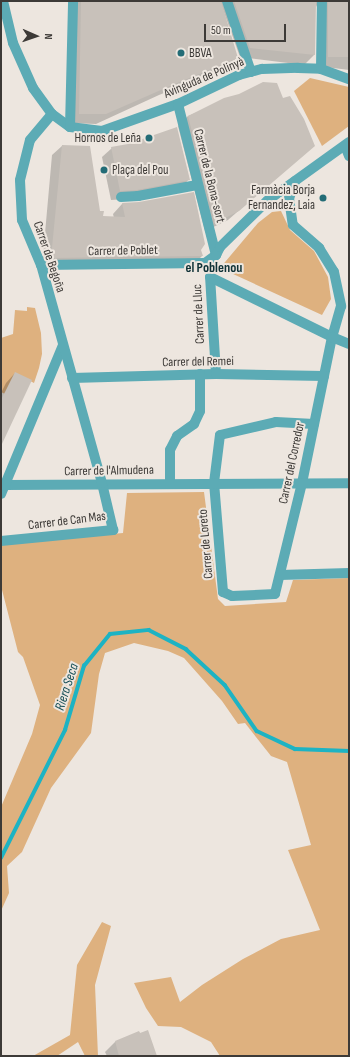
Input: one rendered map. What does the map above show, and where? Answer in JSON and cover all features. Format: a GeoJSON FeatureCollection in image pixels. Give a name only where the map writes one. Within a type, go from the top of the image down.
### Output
{"type":"FeatureCollection","features":[{"type":"Feature","properties":{"kind":"street"},"geometry":{"type":"LineString","coordinates":[[4,1],[13,43],[33,88],[52,114],[70,127]]}},
{"type":"Feature","properties":{"kind":"street"},"geometry":{"type":"LineString","coordinates":[[70,127],[73,1]]}},
{"type":"Feature","properties":{"kind":"street"},"geometry":{"type":"LineString","coordinates":[[226,1],[251,72]]}},
{"type":"Feature","properties":{"kind":"street"},"geometry":{"type":"LineString","coordinates":[[321,69],[322,1]]}},
{"type":"Feature","properties":{"kind":"street","name":"Avinguda de Polinyà"},"geometry":{"type":"LineString","coordinates":[[70,127],[102,131],[178,104],[251,72],[262,69],[321,69],[349,79]]}},
{"type":"Feature","properties":{"kind":"street","name":"Carrer de la Bona-sort"},"geometry":{"type":"LineString","coordinates":[[178,104],[197,185],[216,255]]}},
{"type":"Feature","properties":{"kind":"street","name":"Carrer de Begoña"},"geometry":{"type":"LineString","coordinates":[[52,114],[30,140],[20,180],[22,220],[41,265],[102,483]]}},
{"type":"Feature","properties":{"kind":"street"},"geometry":{"type":"LineString","coordinates":[[216,255],[220,247],[267,201],[295,181],[348,148]]}},
{"type":"Feature","properties":{"kind":"street","name":"Carrer del Corredor"},"geometry":{"type":"LineString","coordinates":[[275,594],[302,483],[332,338],[341,306],[334,272],[319,248],[293,225],[289,198],[295,181]]}},
{"type":"Feature","properties":{"kind":"street"},"geometry":{"type":"LineString","coordinates":[[121,197],[138,196],[197,185]]}},
{"type":"Feature","properties":{"kind":"street","name":"Carrer de Poblet"},"geometry":{"type":"LineString","coordinates":[[41,265],[205,263],[216,255]]}},
{"type":"Feature","properties":{"kind":"street","name":"Carrer de Lluc"},"geometry":{"type":"LineString","coordinates":[[216,374],[210,277],[332,338]]}},
{"type":"Feature","properties":{"kind":"street"},"geometry":{"type":"LineString","coordinates":[[332,338],[349,344]]}},
{"type":"Feature","properties":{"kind":"street"},"geometry":{"type":"LineString","coordinates":[[3,489],[63,344]]}},
{"type":"Feature","properties":{"kind":"street"},"geometry":{"type":"LineString","coordinates":[[170,483],[170,450],[177,436],[194,424],[200,411],[200,374]]}},
{"type":"Feature","properties":{"kind":"street","name":"Carrer del Remei"},"geometry":{"type":"LineString","coordinates":[[72,378],[200,374],[324,376]]}},
{"type":"Feature","properties":{"kind":"street","name":"Carrer de Loreto"},"geometry":{"type":"LineString","coordinates":[[275,594],[232,596],[223,592],[214,483],[220,435],[276,422],[314,424]]}},
{"type":"Feature","properties":{"kind":"street","name":"Carrer de l'Almudena"},"geometry":{"type":"LineString","coordinates":[[3,489],[102,483],[349,483]]}},
{"type":"Feature","properties":{"kind":"street","name":"Carrer de Can Mas"},"geometry":{"type":"LineString","coordinates":[[1,541],[113,530],[102,483]]}},
{"type":"Feature","properties":{"kind":"street"},"geometry":{"type":"LineString","coordinates":[[280,575],[349,574]]}},
{"type":"Feature","properties":{"kind":"shaded area"},"geometry":{"type":"Polygon","coordinates":[[[310,78],[349,87],[349,126],[322,146],[294,91],[310,78]]]}},
{"type":"Feature","properties":{"kind":"shaded area"},"geometry":{"type":"Polygon","coordinates":[[[281,211],[290,230],[314,251],[328,277],[331,299],[322,315],[220,268],[258,223],[272,212],[281,211]]]}},
{"type":"Feature","properties":{"kind":"shaded area"},"geometry":{"type":"Polygon","coordinates":[[[27,307],[35,308],[41,333],[42,354],[39,368],[34,383],[17,374],[5,394],[1,392],[1,338],[13,334],[15,310],[27,311],[27,307]]]}},
{"type":"Feature","properties":{"kind":"shaded area"},"geometry":{"type":"Polygon","coordinates":[[[204,492],[218,599],[225,606],[286,602],[293,580],[349,578],[349,1056],[220,1056],[211,1042],[181,1027],[158,1026],[146,1008],[134,983],[171,977],[180,1002],[202,985],[243,959],[281,939],[320,930],[288,850],[311,845],[287,762],[271,756],[245,723],[238,724],[222,701],[184,658],[168,651],[134,643],[105,653],[99,674],[91,733],[51,788],[22,852],[7,866],[9,893],[1,911],[1,807],[32,734],[40,705],[23,657],[18,652],[1,586],[1,544],[123,533],[127,493],[204,492]]]}},
{"type":"Feature","properties":{"kind":"shaded area"},"geometry":{"type":"Polygon","coordinates":[[[102,922],[111,926],[95,985],[98,1056],[85,1056],[78,1042],[57,1056],[33,1056],[70,1035],[77,965],[102,922]]]}},
{"type":"Feature","properties":{"kind":"building"},"geometry":{"type":"Polygon","coordinates":[[[81,1],[221,1],[238,58],[106,114],[79,114],[81,1]]]}},
{"type":"Feature","properties":{"kind":"building"},"geometry":{"type":"Polygon","coordinates":[[[234,1],[316,1],[315,55],[250,48],[234,1]]]}},
{"type":"Feature","properties":{"kind":"building"},"geometry":{"type":"Polygon","coordinates":[[[328,1],[349,1],[349,57],[328,57],[328,1]]]}},
{"type":"Feature","properties":{"kind":"building"},"geometry":{"type":"Polygon","coordinates":[[[263,82],[277,83],[283,98],[290,96],[304,119],[315,146],[239,211],[215,223],[188,116],[224,98],[239,94],[263,82]]]}},
{"type":"Feature","properties":{"kind":"building"},"geometry":{"type":"Polygon","coordinates":[[[177,127],[190,180],[137,190],[120,191],[111,147],[128,144],[177,127]]]}},
{"type":"Feature","properties":{"kind":"building"},"geometry":{"type":"Polygon","coordinates":[[[62,145],[90,146],[100,211],[104,211],[103,216],[125,217],[122,203],[139,202],[194,192],[205,244],[201,250],[203,256],[51,258],[62,145]]]}},
{"type":"Feature","properties":{"kind":"building"},"geometry":{"type":"Polygon","coordinates":[[[15,372],[32,380],[1,446],[1,400],[15,372]]]}},
{"type":"Feature","properties":{"kind":"building"},"geometry":{"type":"Polygon","coordinates":[[[148,1030],[157,1056],[119,1056],[115,1041],[139,1031],[140,1033],[148,1030]]]}},
{"type":"Feature","properties":{"kind":"waterway","name":"Riera Seca"},"geometry":{"type":"LineString","coordinates":[[1,858],[65,730],[84,666],[110,634],[149,630],[186,649],[225,685],[257,731],[295,749],[349,751]]}},
{"type":"Feature","properties":{"kind":"place","name":"BBVA"},"geometry":{"type":"Point","coordinates":[181,53]}},
{"type":"Feature","properties":{"kind":"place","name":"Hornos de Leña"},"geometry":{"type":"Point","coordinates":[149,138]}},
{"type":"Feature","properties":{"kind":"place","name":"Plaça del Pou"},"geometry":{"type":"Point","coordinates":[104,170]}},
{"type":"Feature","properties":{"kind":"place","name":"Farmàcia Borja Fernandez, Laia"},"geometry":{"type":"Point","coordinates":[323,198]}},
{"type":"Feature","properties":{"kind":"district","name":"el Poblenou"},"geometry":{"type":"Point","coordinates":[214,268]}}]}
